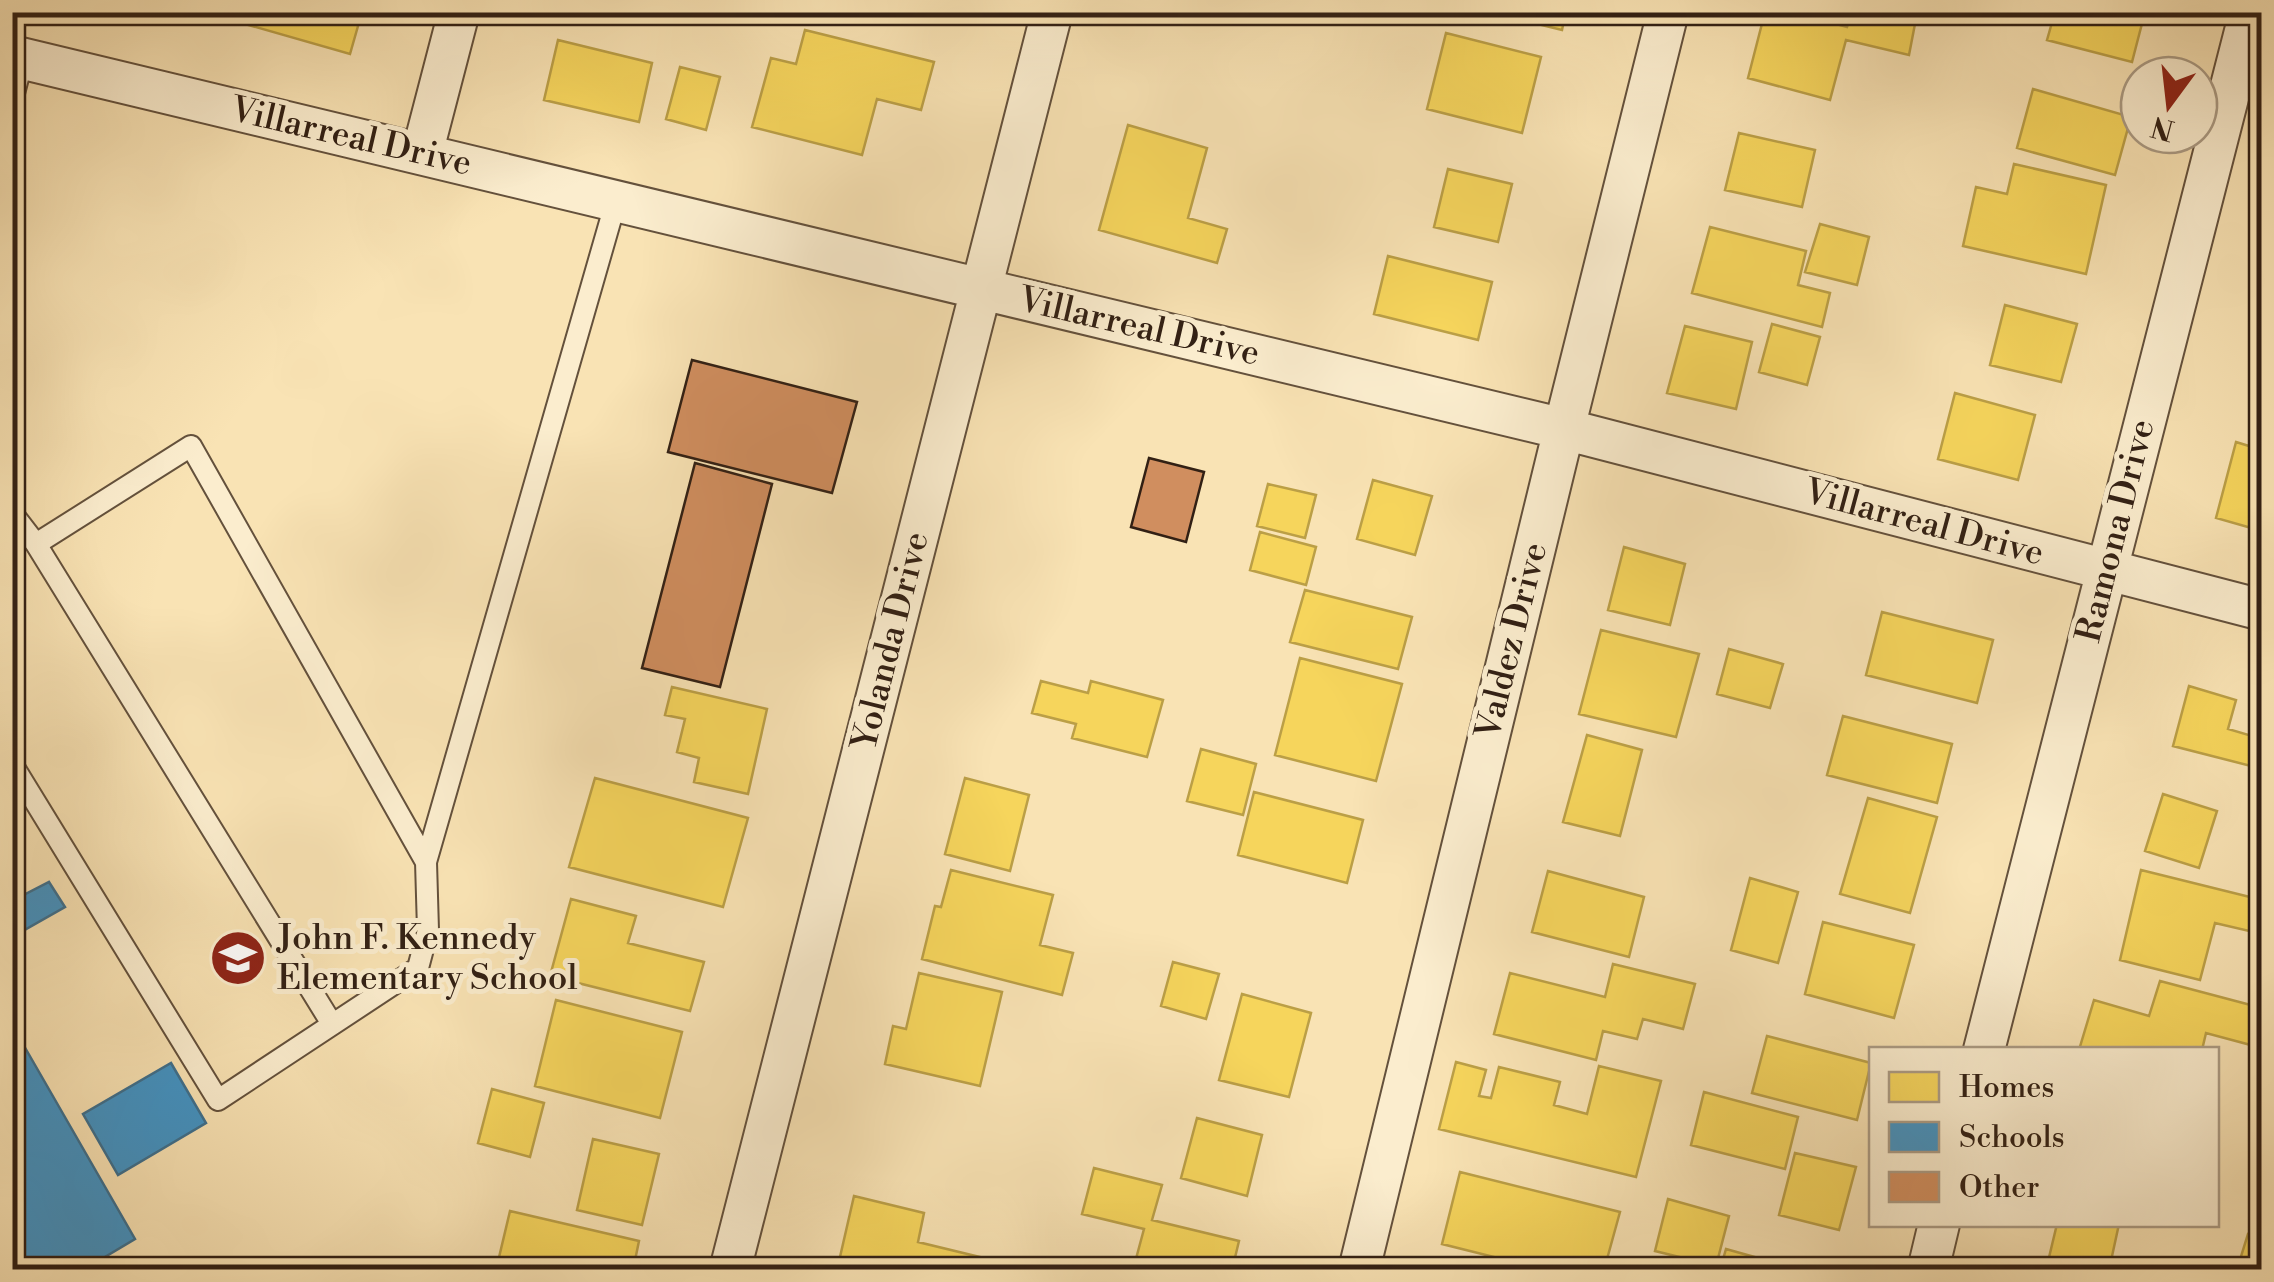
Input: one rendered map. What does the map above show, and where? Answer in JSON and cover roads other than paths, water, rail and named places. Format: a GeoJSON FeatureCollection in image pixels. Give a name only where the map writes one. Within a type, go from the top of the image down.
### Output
{"type":"FeatureCollection","features":[{"type":"Feature","properties":{"kind":"street"},"geometry":{"type":"LineString","coordinates":[[422,154],[458,12]]}},
{"type":"Feature","properties":{"kind":"street","name":"Yolanda Drive"},"geometry":{"type":"LineString","coordinates":[[730,1270],[1052,12]]}},
{"type":"Feature","properties":{"kind":"street","name":"Valdez Drive"},"geometry":{"type":"LineString","coordinates":[[1359,1270],[1668,12]]}},
{"type":"Feature","properties":{"kind":"street","name":"Ramona Drive"},"geometry":{"type":"LineString","coordinates":[[1985,1047],[2250,12]]}},
{"type":"Feature","properties":{"kind":"street","name":"Villarreal Drive"},"geometry":{"type":"LineString","coordinates":[[18,58],[1564,429],[2262,610]]}},
{"type":"Feature","properties":{"kind":"street"},"geometry":{"type":"LineString","coordinates":[[1928,1270],[1938,1227]]}},
{"type":"Feature","properties":{"kind":"lane"},"geometry":{"type":"LineString","coordinates":[[12,101],[18,58]]}},
{"type":"Feature","properties":{"kind":"lane"},"geometry":{"type":"LineString","coordinates":[[12,764],[218,1100],[418,968],[428,930],[426,862],[616,201]]}},
{"type":"Feature","properties":{"kind":"lane"},"geometry":{"type":"LineString","coordinates":[[36,544],[191,446],[426,862]]}},
{"type":"Feature","properties":{"kind":"lane"},"geometry":{"type":"LineString","coordinates":[[12,513],[36,544],[332,1024]]}},
{"type":"Feature","properties":{"kind":"place","name":"John F. Kennedy Elementary School"},"geometry":{"type":"Point","coordinates":[238,958]}}]}
